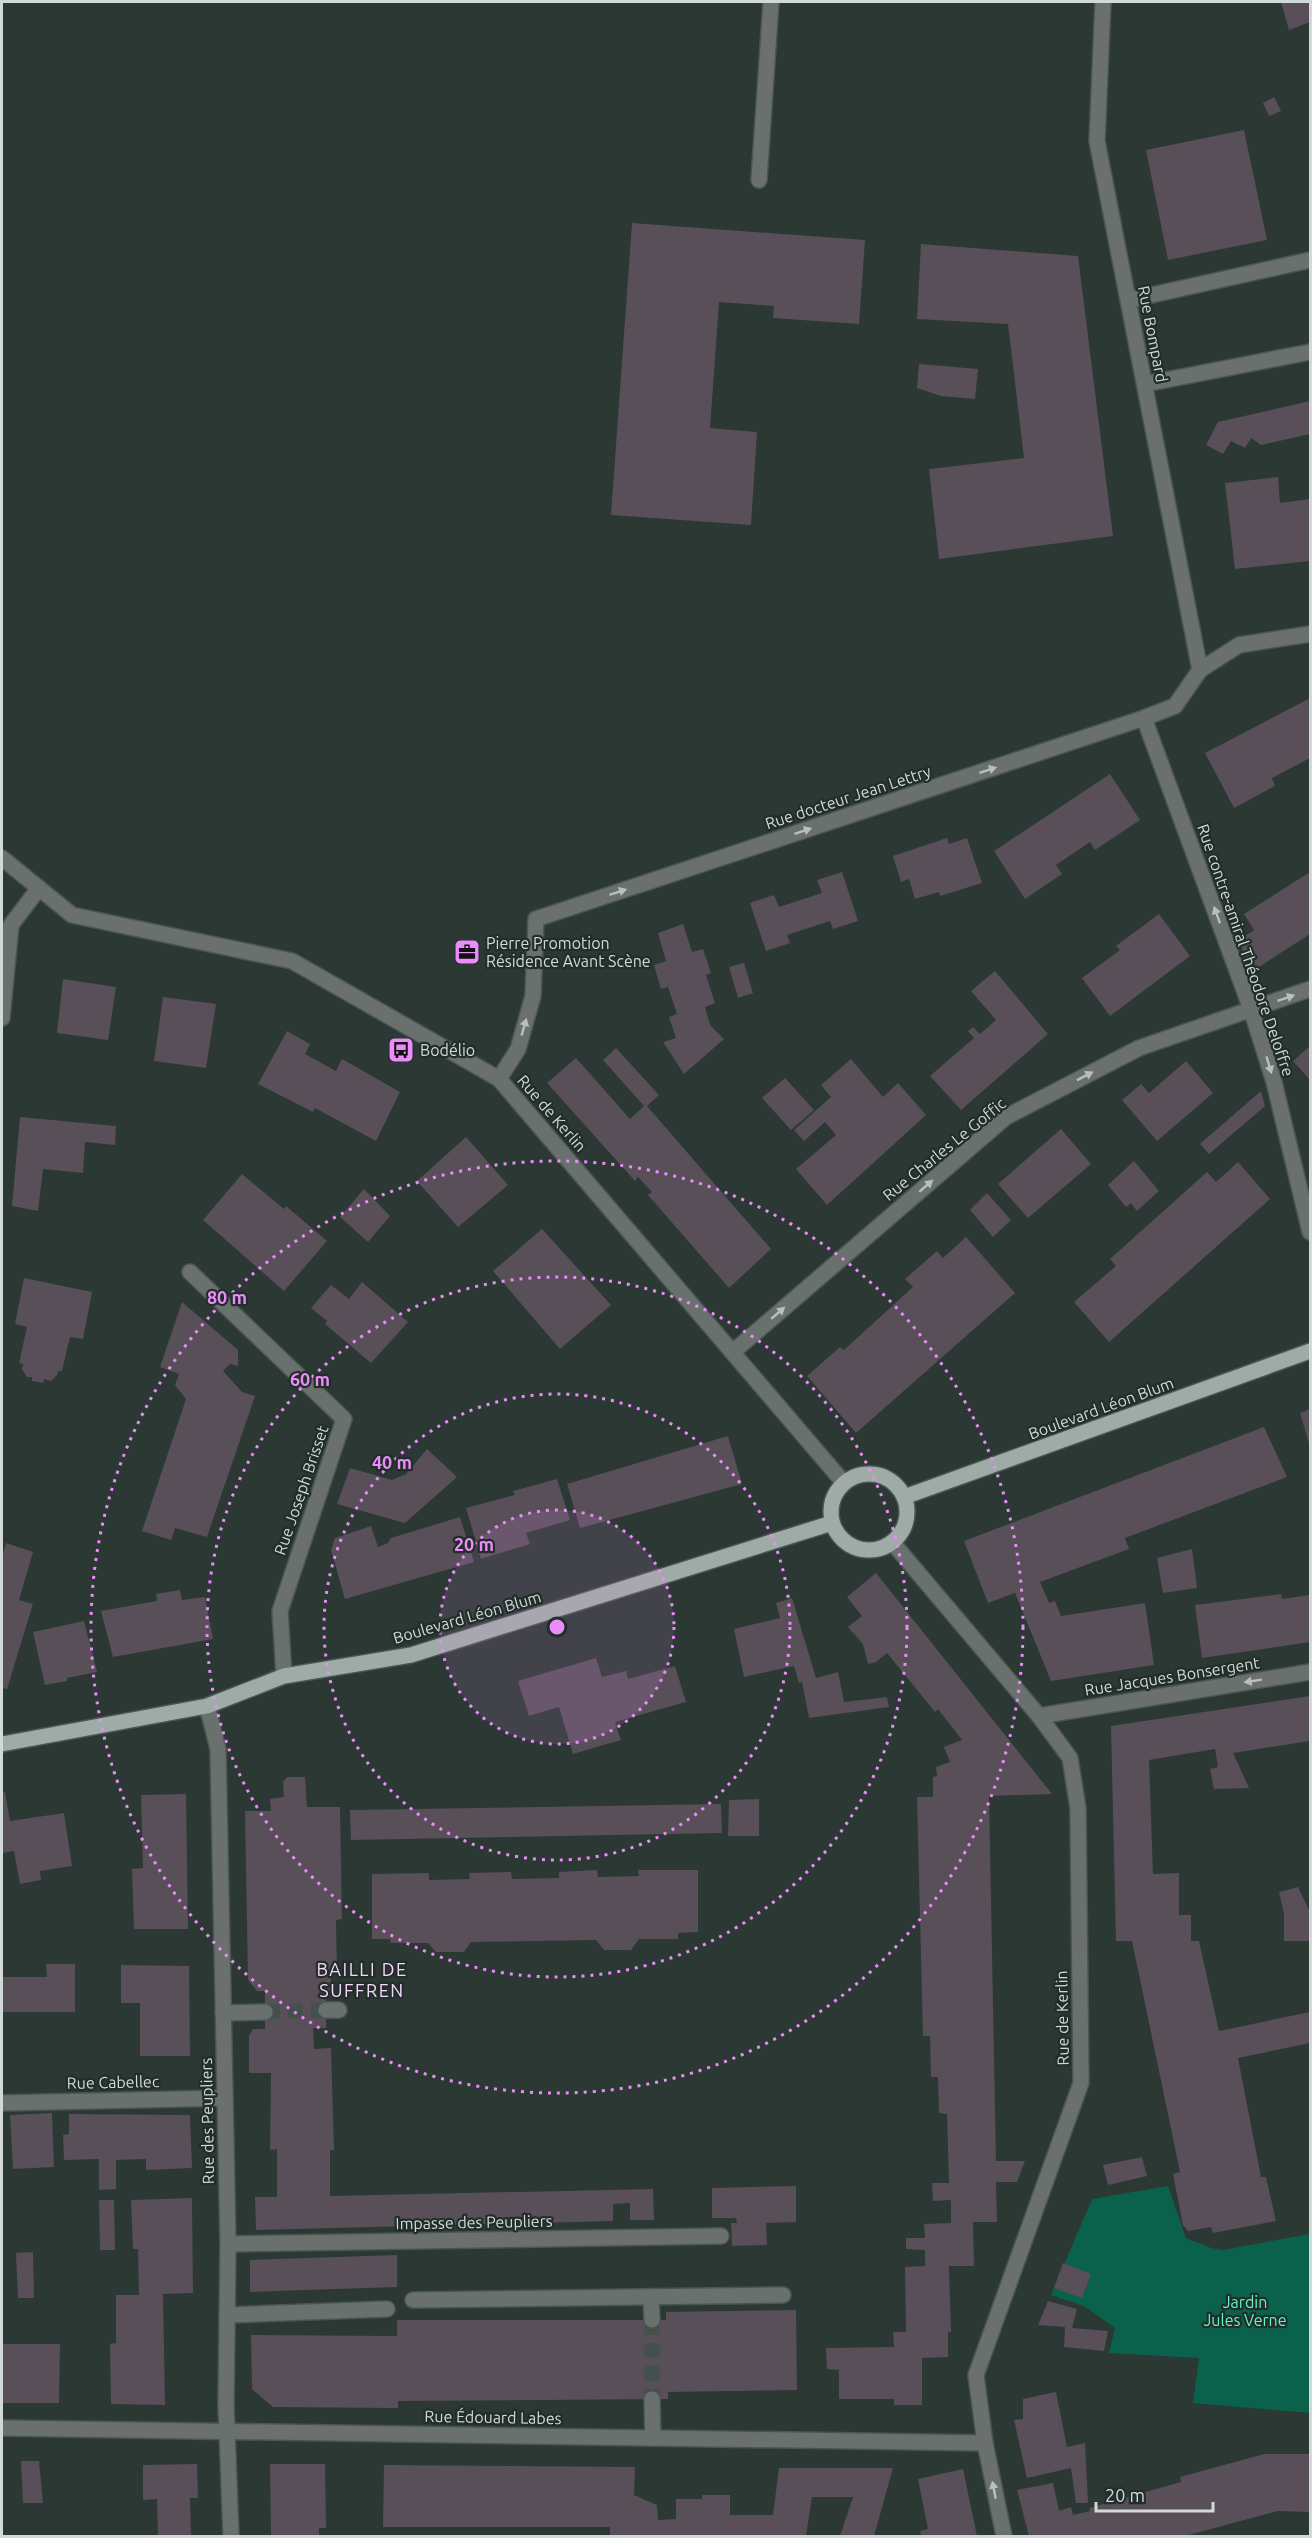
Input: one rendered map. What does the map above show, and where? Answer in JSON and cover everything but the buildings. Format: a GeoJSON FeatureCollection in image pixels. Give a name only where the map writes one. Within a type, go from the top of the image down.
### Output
{"type":"FeatureCollection","features":[{"type":"Feature","properties":{"kind":"main road","name":"Boulevard Léon Blum"},"geometry":{"type":"LineString","coordinates":[[904,1497],[1311,1351]]}},
{"type":"Feature","properties":{"kind":"main road"},"geometry":{"type":"LineString","coordinates":[[866,1474],[889,1479],[904,1497],[907,1509],[906,1522],[901,1533],[892,1542],[869,1550],[857,1548],[837,1534],[832,1523],[830,1512],[832,1501],[844,1483],[866,1474]]}},
{"type":"Feature","properties":{"kind":"main road","name":"Boulevard Léon Blum"},"geometry":{"type":"LineString","coordinates":[[2,1744],[207,1706],[284,1676],[411,1655],[832,1523]]}},
{"type":"Feature","properties":{"kind":"street"},"geometry":{"type":"LineString","coordinates":[[759,180],[771,2]]}},
{"type":"Feature","properties":{"kind":"street","name":"Rue Bompard"},"geometry":{"type":"LineString","coordinates":[[1102,2],[1097,141],[1200,670]]}},
{"type":"Feature","properties":{"kind":"street"},"geometry":{"type":"LineString","coordinates":[[1129,300],[1311,260]]}},
{"type":"Feature","properties":{"kind":"street"},"geometry":{"type":"LineString","coordinates":[[1144,384],[1311,352]]}},
{"type":"Feature","properties":{"kind":"street","name":"Rue docteur Jean Lettry"},"geometry":{"type":"LineString","coordinates":[[499,1079],[518,1049],[532,996],[536,919],[1144,718],[1175,706],[1200,670],[1239,645],[1311,634]]}},
{"type":"Feature","properties":{"kind":"street","name":"Rue contre-amiral Théodore Deloffre"},"geometry":{"type":"LineString","coordinates":[[1144,718],[1251,1009],[1274,1082],[1311,1232]]}},
{"type":"Feature","properties":{"kind":"street","name":"Rue de Kerlin"},"geometry":{"type":"LineString","coordinates":[[2,858],[72,915],[292,961],[499,1079],[734,1351],[844,1483]]}},
{"type":"Feature","properties":{"kind":"street"},"geometry":{"type":"LineString","coordinates":[[2,1018],[11,925],[39,888]]}},
{"type":"Feature","properties":{"kind":"street","name":"Rue Charles Le Goffic"},"geometry":{"type":"LineString","coordinates":[[734,1351],[1005,1117],[1139,1048],[1311,989]]}},
{"type":"Feature","properties":{"kind":"street","name":"Rue Joseph Brisset"},"geometry":{"type":"LineString","coordinates":[[190,1272],[344,1419],[280,1611],[284,1676]]}},
{"type":"Feature","properties":{"kind":"street","name":"Rue de Kerlin"},"geometry":{"type":"LineString","coordinates":[[892,1542],[1039,1716],[1071,1758],[1078,1808],[1081,2083],[976,2375],[985,2443],[1004,2536]]}},
{"type":"Feature","properties":{"kind":"street","name":"Rue Jacques Bonsergent"},"geometry":{"type":"LineString","coordinates":[[1039,1716],[1311,1672]]}},
{"type":"Feature","properties":{"kind":"street","name":"Rue des Peupliers"},"geometry":{"type":"LineString","coordinates":[[207,1706],[218,1749],[228,2244],[228,2431],[231,2536]]}},
{"type":"Feature","properties":{"kind":"street"},"geometry":{"type":"LineString","coordinates":[[223,2013],[265,2012]]}},
{"type":"Feature","properties":{"kind":"street","name":"Rue Cabellec"},"geometry":{"type":"LineString","coordinates":[[2,2103],[225,2098]]}},
{"type":"Feature","properties":{"kind":"street","name":"Impasse des Peupliers"},"geometry":{"type":"LineString","coordinates":[[228,2244],[721,2236]]}},
{"type":"Feature","properties":{"kind":"street"},"geometry":{"type":"LineString","coordinates":[[413,2300],[783,2295]]}},
{"type":"Feature","properties":{"kind":"street"},"geometry":{"type":"LineString","coordinates":[[651,2297],[652,2320]]}},
{"type":"Feature","properties":{"kind":"street"},"geometry":{"type":"LineString","coordinates":[[227,2315],[387,2309]]}},
{"type":"Feature","properties":{"kind":"street"},"geometry":{"type":"LineString","coordinates":[[652,2399],[653,2438]]}},
{"type":"Feature","properties":{"kind":"street","name":"Rue Édouard Labes"},"geometry":{"type":"LineString","coordinates":[[2,2428],[985,2443]]}},
{"type":"Feature","properties":{"kind":"green space","name":"Jardin Jules Verne"},"geometry":{"type":"Polygon","coordinates":[[[1168,2186],[1186,2238],[1211,2248],[1223,2250],[1310,2234],[1310,2413],[1193,2403],[1199,2358],[1109,2353],[1115,2328],[1084,2306],[1051,2295],[1092,2199],[1168,2186]]]}},
{"type":"Feature","properties":{"kind":"tunnel"},"geometry":{"type":"LineString","coordinates":[[265,2012],[326,2010]]}},
{"type":"Feature","properties":{"kind":"tunnel"},"geometry":{"type":"LineString","coordinates":[[652,2320],[652,2399]]}},
{"type":"Feature","properties":{"kind":"place","name":"Pierre Promotion Résidence Avant Scène"},"geometry":{"type":"Point","coordinates":[467,952]}},
{"type":"Feature","properties":{"kind":"place","name":"Bodélio"},"geometry":{"type":"Point","coordinates":[401,1050]}},
{"type":"Feature","properties":{"kind":"district","name":"BAILLI DE SUFFREN"},"geometry":{"type":"Point","coordinates":[362,1980]}}]}
